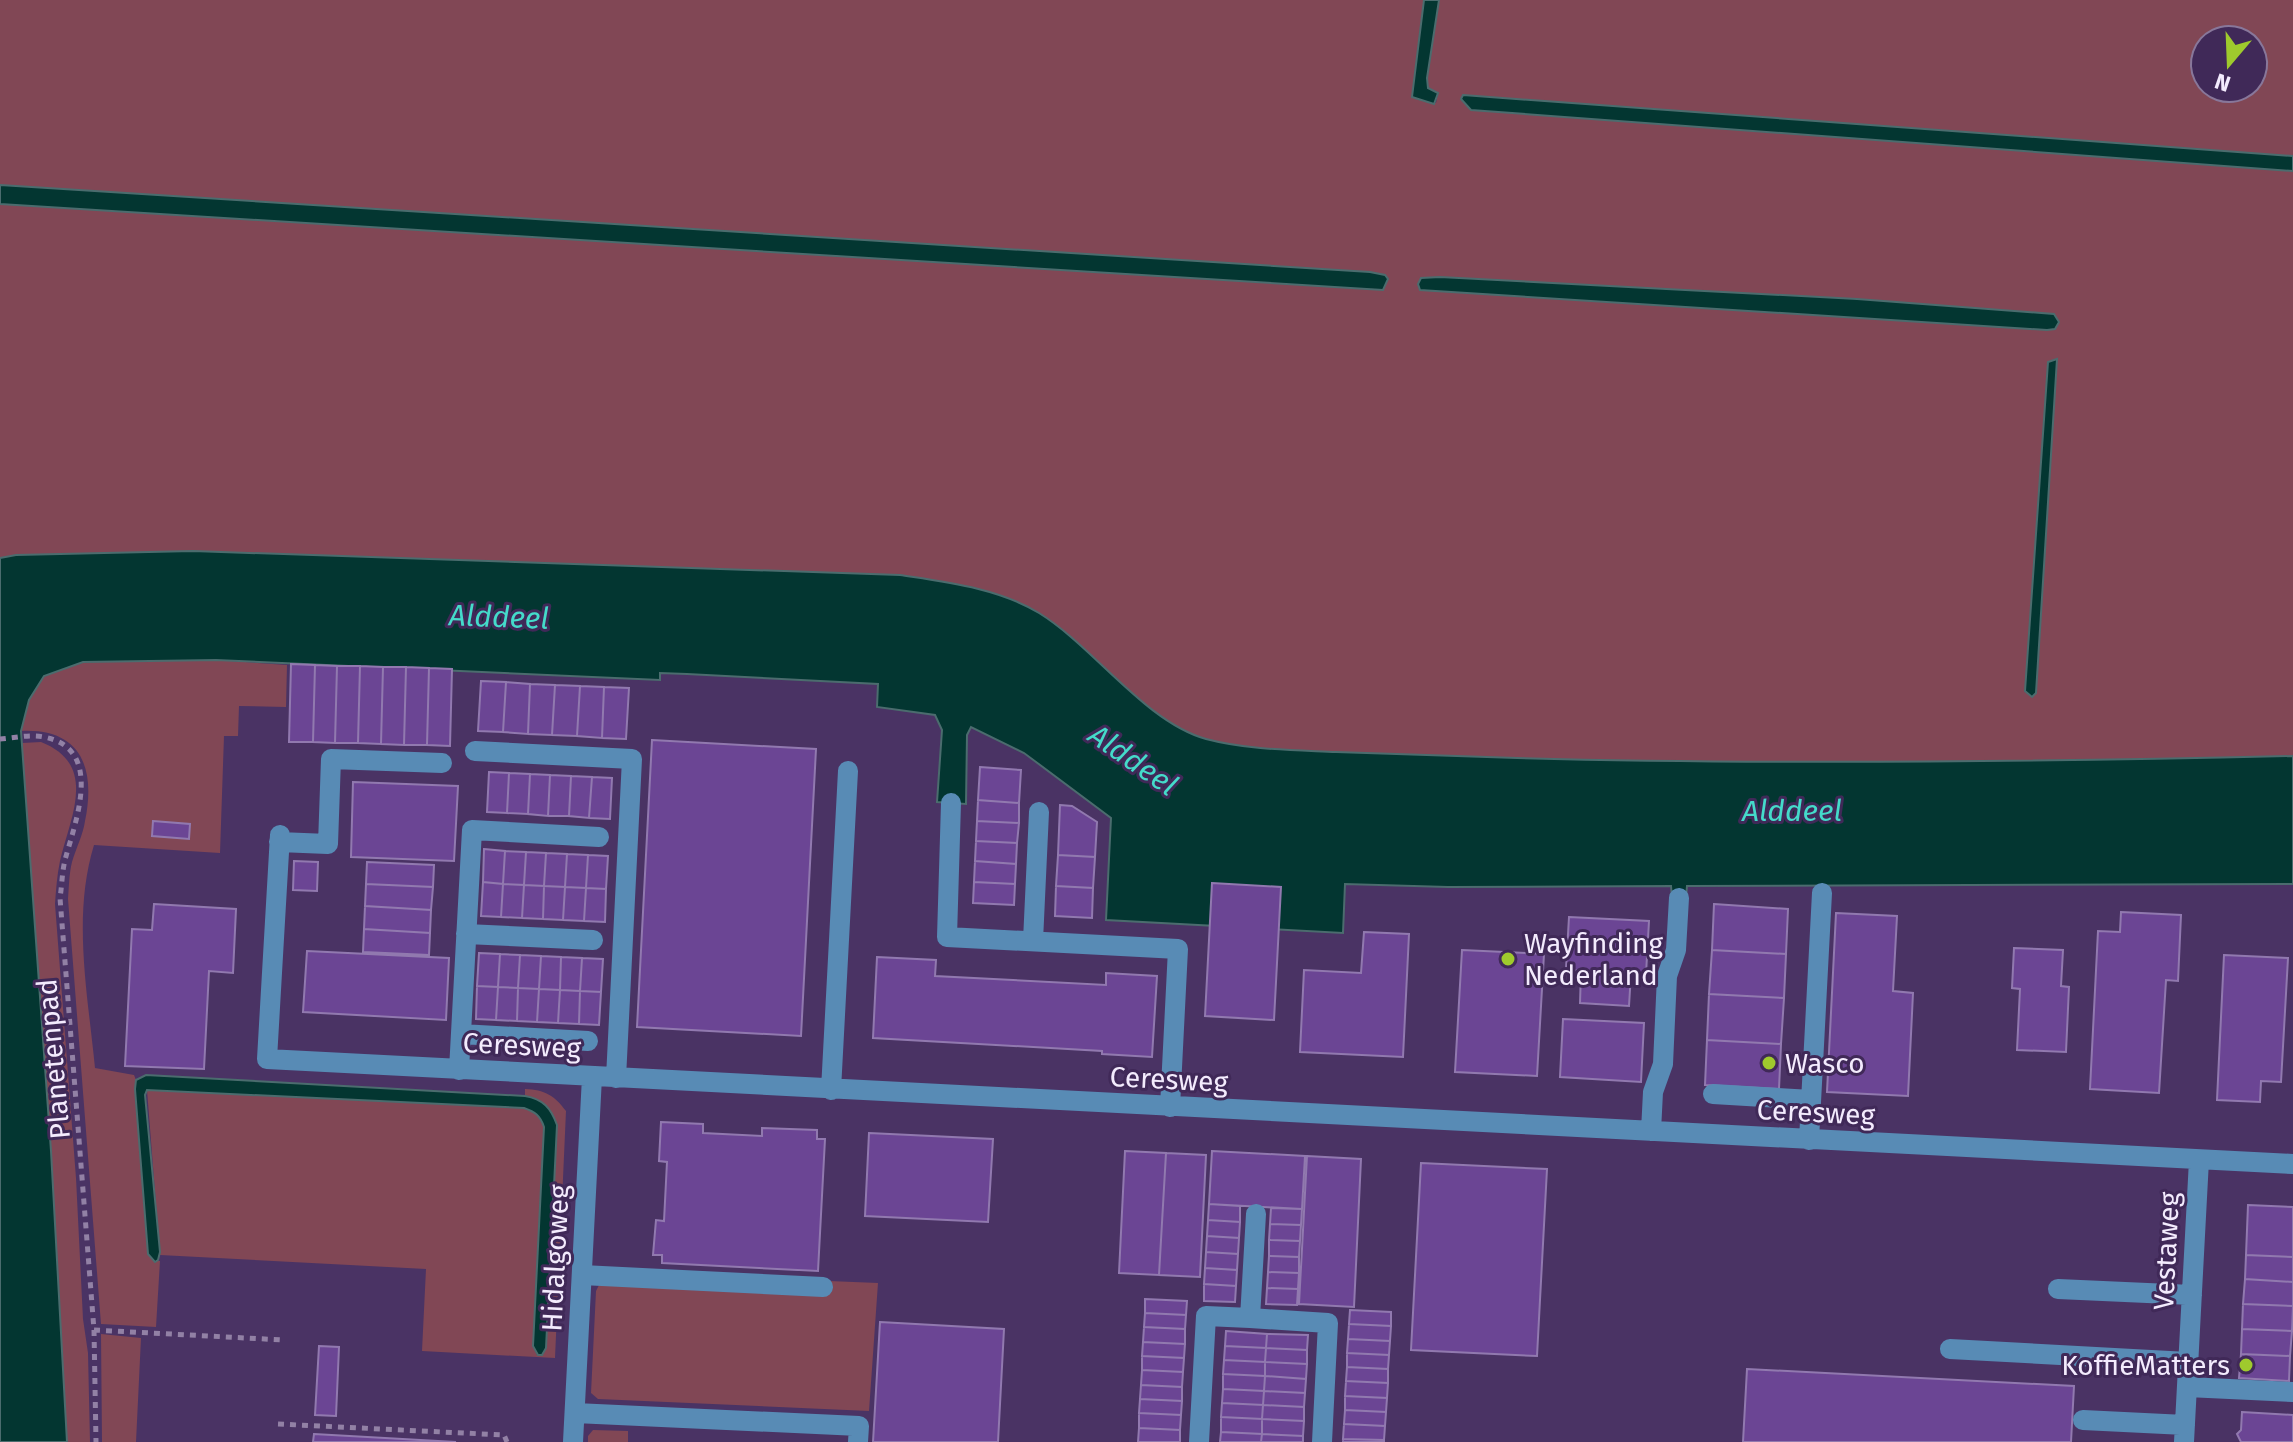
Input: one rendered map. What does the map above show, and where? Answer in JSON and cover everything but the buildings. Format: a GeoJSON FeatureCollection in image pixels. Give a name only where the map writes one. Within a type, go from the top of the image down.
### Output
{"type":"FeatureCollection","features":[{"type":"Feature","properties":{"kind":"street"},"geometry":{"type":"LineString","coordinates":[[475,751],[632,759],[616,1078]]}},
{"type":"Feature","properties":{"kind":"street","name":"Ceresweg"},"geometry":{"type":"LineString","coordinates":[[442,763],[331,759],[328,844],[279,838],[267,1059],[2293,1164]]}},
{"type":"Feature","properties":{"kind":"street"},"geometry":{"type":"LineString","coordinates":[[831,1090],[848,771]]}},
{"type":"Feature","properties":{"kind":"street"},"geometry":{"type":"LineString","coordinates":[[951,803],[947,937],[1178,949],[1170,1107]]}},
{"type":"Feature","properties":{"kind":"street"},"geometry":{"type":"LineString","coordinates":[[1033,941],[1039,812]]}},
{"type":"Feature","properties":{"kind":"street"},"geometry":{"type":"LineString","coordinates":[[459,1070],[472,830],[599,837]]}},
{"type":"Feature","properties":{"kind":"street"},"geometry":{"type":"LineString","coordinates":[[1809,1140],[1822,893]]}},
{"type":"Feature","properties":{"kind":"street"},"geometry":{"type":"LineString","coordinates":[[1651,1131],[1653,1092],[1663,1064],[1667,976],[1676,950],[1679,898]]}},
{"type":"Feature","properties":{"kind":"street"},"geometry":{"type":"LineString","coordinates":[[466,934],[593,940]]}},
{"type":"Feature","properties":{"kind":"street"},"geometry":{"type":"LineString","coordinates":[[461,1034],[588,1041]]}},
{"type":"Feature","properties":{"kind":"street","name":"Hidalgoweg"},"geometry":{"type":"LineString","coordinates":[[573,1442],[592,1077]]}},
{"type":"Feature","properties":{"kind":"street"},"geometry":{"type":"LineString","coordinates":[[1713,1094],[1811,1100]]}},
{"type":"Feature","properties":{"kind":"street","name":"Vestaweg"},"geometry":{"type":"LineString","coordinates":[[2184,1434],[2199,1160]]}},
{"type":"Feature","properties":{"kind":"street"},"geometry":{"type":"LineString","coordinates":[[1250,1318],[1256,1214]]}},
{"type":"Feature","properties":{"kind":"street"},"geometry":{"type":"LineString","coordinates":[[582,1275],[823,1287]]}},
{"type":"Feature","properties":{"kind":"street"},"geometry":{"type":"LineString","coordinates":[[2058,1289],[2192,1295]]}},
{"type":"Feature","properties":{"kind":"street"},"geometry":{"type":"LineString","coordinates":[[1199,1442],[1206,1316],[1328,1323],[1322,1442]]}},
{"type":"Feature","properties":{"kind":"street"},"geometry":{"type":"LineString","coordinates":[[1950,1349],[2188,1362]]}},
{"type":"Feature","properties":{"kind":"street"},"geometry":{"type":"LineString","coordinates":[[2187,1387],[2293,1392]]}},
{"type":"Feature","properties":{"kind":"street"},"geometry":{"type":"LineString","coordinates":[[575,1413],[859,1426],[858,1442]]}},
{"type":"Feature","properties":{"kind":"street"},"geometry":{"type":"LineString","coordinates":[[2083,1420],[2184,1434]]}},
{"type":"Feature","properties":{"kind":"path","name":"Planetenpad"},"geometry":{"type":"LineString","coordinates":[[0,739],[45,737],[61,745],[74,757],[82,775],[82,794],[64,865],[60,898],[94,1330],[96,1442]]}},
{"type":"Feature","properties":{"kind":"path"},"geometry":{"type":"LineString","coordinates":[[94,1330],[284,1340]]}},
{"type":"Feature","properties":{"kind":"path"},"geometry":{"type":"LineString","coordinates":[[278,1424],[504,1435],[507,1442]]}},
{"type":"Feature","properties":{"kind":"shaded area"},"geometry":{"type":"Polygon","coordinates":[[[0,0],[1424,0],[1412,97],[1436,103],[1438,93],[1428,87],[1427,78],[1439,0],[2293,0],[2293,156],[1463,95],[1461,99],[1471,110],[2293,171],[2293,756],[1808,762],[1517,758],[1270,749],[1222,743],[1184,730],[1141,701],[1080,645],[1023,604],[971,587],[900,575],[193,551],[16,555],[0,558],[0,204],[1383,290],[1388,279],[1385,275],[0,185],[0,0]],[[1440,277],[1421,278],[1420,290],[2055,329],[2054,314],[1857,299],[1440,277]]]}},
{"type":"Feature","properties":{"kind":"shaded area"},"geometry":{"type":"Polygon","coordinates":[[[103,660],[216,660],[287,665],[286,707],[239,706],[238,736],[224,736],[220,853],[94,845],[87,872],[84,956],[95,1068],[134,1075],[136,1080],[148,1254],[155,1261],[160,1261],[156,1327],[101,1324],[68,899],[71,867],[85,821],[88,784],[80,755],[71,744],[58,736],[21,731],[21,724],[35,687],[45,676],[60,668],[103,660]]]}},
{"type":"Feature","properties":{"kind":"shaded area"},"geometry":{"type":"Polygon","coordinates":[[[41,742],[59,752],[70,764],[75,778],[74,810],[60,861],[55,904],[76,1178],[83,1319],[88,1353],[90,1442],[67,1442],[51,1151],[22,743],[41,742]]]}},
{"type":"Feature","properties":{"kind":"shaded area"},"geometry":{"type":"Polygon","coordinates":[[[525,1089],[548,1094],[566,1111],[555,1358],[422,1351],[426,1269],[160,1255],[147,1090],[524,1108],[537,1114],[544,1127],[533,1346],[537,1355],[542,1355],[546,1348],[557,1125],[546,1105],[525,1096],[525,1089]]]}},
{"type":"Feature","properties":{"kind":"shaded area"},"geometry":{"type":"Polygon","coordinates":[[[878,1283],[869,1411],[598,1399],[591,1393],[596,1291],[599,1285],[878,1283]]]}},
{"type":"Feature","properties":{"kind":"shaded area"},"geometry":{"type":"Polygon","coordinates":[[[101,1334],[141,1338],[136,1442],[102,1442],[101,1334]]]}},
{"type":"Feature","properties":{"kind":"shaded area"},"geometry":{"type":"Polygon","coordinates":[[[593,1430],[628,1431],[628,1442],[588,1442],[593,1430]]]}},
{"type":"Feature","properties":{"kind":"water"},"geometry":{"type":"Polygon","coordinates":[[[1424,0],[1439,0],[1427,78],[1428,88],[1438,93],[1434,104],[1412,97],[1424,0]]]}},
{"type":"Feature","properties":{"kind":"water"},"geometry":{"type":"Polygon","coordinates":[[[1463,95],[2293,156],[2293,171],[1471,110],[1461,99],[1463,95]]]}},
{"type":"Feature","properties":{"kind":"water"},"geometry":{"type":"Polygon","coordinates":[[[0,185],[1370,272],[1385,275],[1388,279],[1383,290],[0,204],[0,185]]]}},
{"type":"Feature","properties":{"kind":"water"},"geometry":{"type":"Polygon","coordinates":[[[1421,278],[1857,299],[2054,314],[2059,322],[2055,329],[2047,330],[1420,290],[1418,284],[1421,278]]]}},
{"type":"Feature","properties":{"kind":"water"},"geometry":{"type":"Polygon","coordinates":[[[2057,359],[2036,693],[2032,697],[2025,691],[2048,362],[2057,359]]]}},
{"type":"Feature","properties":{"kind":"water","name":"Alddeel"},"geometry":{"type":"Polygon","coordinates":[[[193,551],[900,575],[953,584],[989,592],[1039,613],[1080,645],[1141,701],[1184,730],[1222,743],[1254,747],[1517,758],[1808,762],[2293,756],[2293,884],[1687,886],[1686,898],[1672,898],[1671,886],[1345,884],[1343,933],[1106,920],[1111,818],[1024,753],[971,727],[967,735],[966,804],[937,802],[942,730],[935,715],[877,707],[878,684],[660,673],[660,680],[216,660],[83,662],[44,676],[29,700],[21,731],[51,1151],[67,1442],[0,1442],[0,558],[16,555],[193,551]]]}},
{"type":"Feature","properties":{"kind":"water"},"geometry":{"type":"Polygon","coordinates":[[[146,1075],[525,1096],[541,1102],[549,1109],[557,1125],[546,1348],[542,1355],[538,1355],[533,1346],[544,1127],[534,1113],[524,1108],[147,1090],[160,1252],[155,1262],[148,1254],[135,1089],[136,1080],[146,1075]]]}},
{"type":"Feature","properties":{"kind":"place","name":"Wayfinding Nederland"},"geometry":{"type":"Point","coordinates":[1508,959]}},
{"type":"Feature","properties":{"kind":"place","name":"Wasco"},"geometry":{"type":"Point","coordinates":[1769,1063]}},
{"type":"Feature","properties":{"kind":"place","name":"KoffieMatters"},"geometry":{"type":"Point","coordinates":[2246,1365]}}]}
